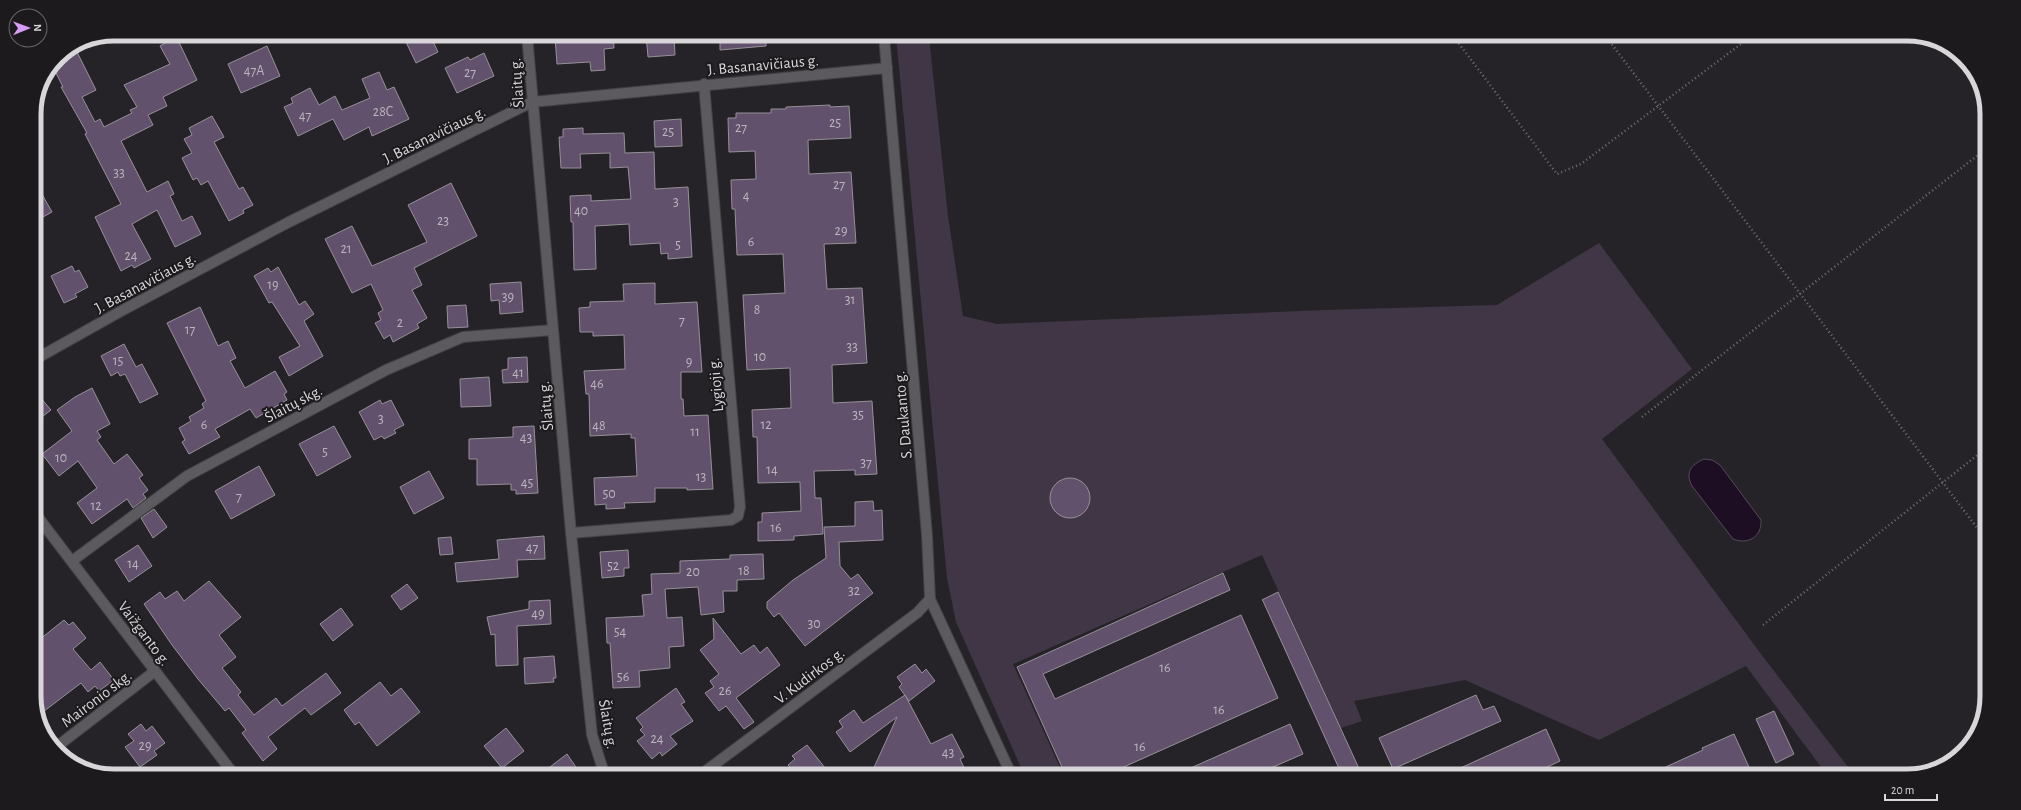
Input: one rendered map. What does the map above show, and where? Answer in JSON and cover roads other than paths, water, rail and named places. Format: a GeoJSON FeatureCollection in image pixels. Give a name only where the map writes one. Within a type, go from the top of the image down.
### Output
{"type":"FeatureCollection","features":[{"type":"Feature","properties":{"kind":"street","name":"Šlaitų g."},"geometry":{"type":"LineString","coordinates":[[527,41],[571,533],[592,735],[603,769]]}},
{"type":"Feature","properties":{"kind":"street","name":"S. Daukanto g."},"geometry":{"type":"LineString","coordinates":[[884,41],[929,554],[930,599],[1009,769]]}},
{"type":"Feature","properties":{"kind":"street","name":"J. Basanavičiaus g."},"geometry":{"type":"LineString","coordinates":[[41,356],[123,310],[289,222],[532,102],[704,84],[887,68]]}},
{"type":"Feature","properties":{"kind":"street","name":"Lygioji g."},"geometry":{"type":"LineString","coordinates":[[571,533],[731,520],[738,516],[739,500],[704,84]]}},
{"type":"Feature","properties":{"kind":"street","name":"Šlaitų skg."},"geometry":{"type":"LineString","coordinates":[[72,561],[187,476],[386,370],[463,337],[553,330]]}},
{"type":"Feature","properties":{"kind":"street","name":"Vaižganto g."},"geometry":{"type":"LineString","coordinates":[[41,521],[230,769]]}},
{"type":"Feature","properties":{"kind":"street","name":"V. Kudirkos g."},"geometry":{"type":"LineString","coordinates":[[708,769],[917,613],[930,599]]}},
{"type":"Feature","properties":{"kind":"street","name":"Maironio skg."},"geometry":{"type":"LineString","coordinates":[[59,745],[155,671]]}}]}
